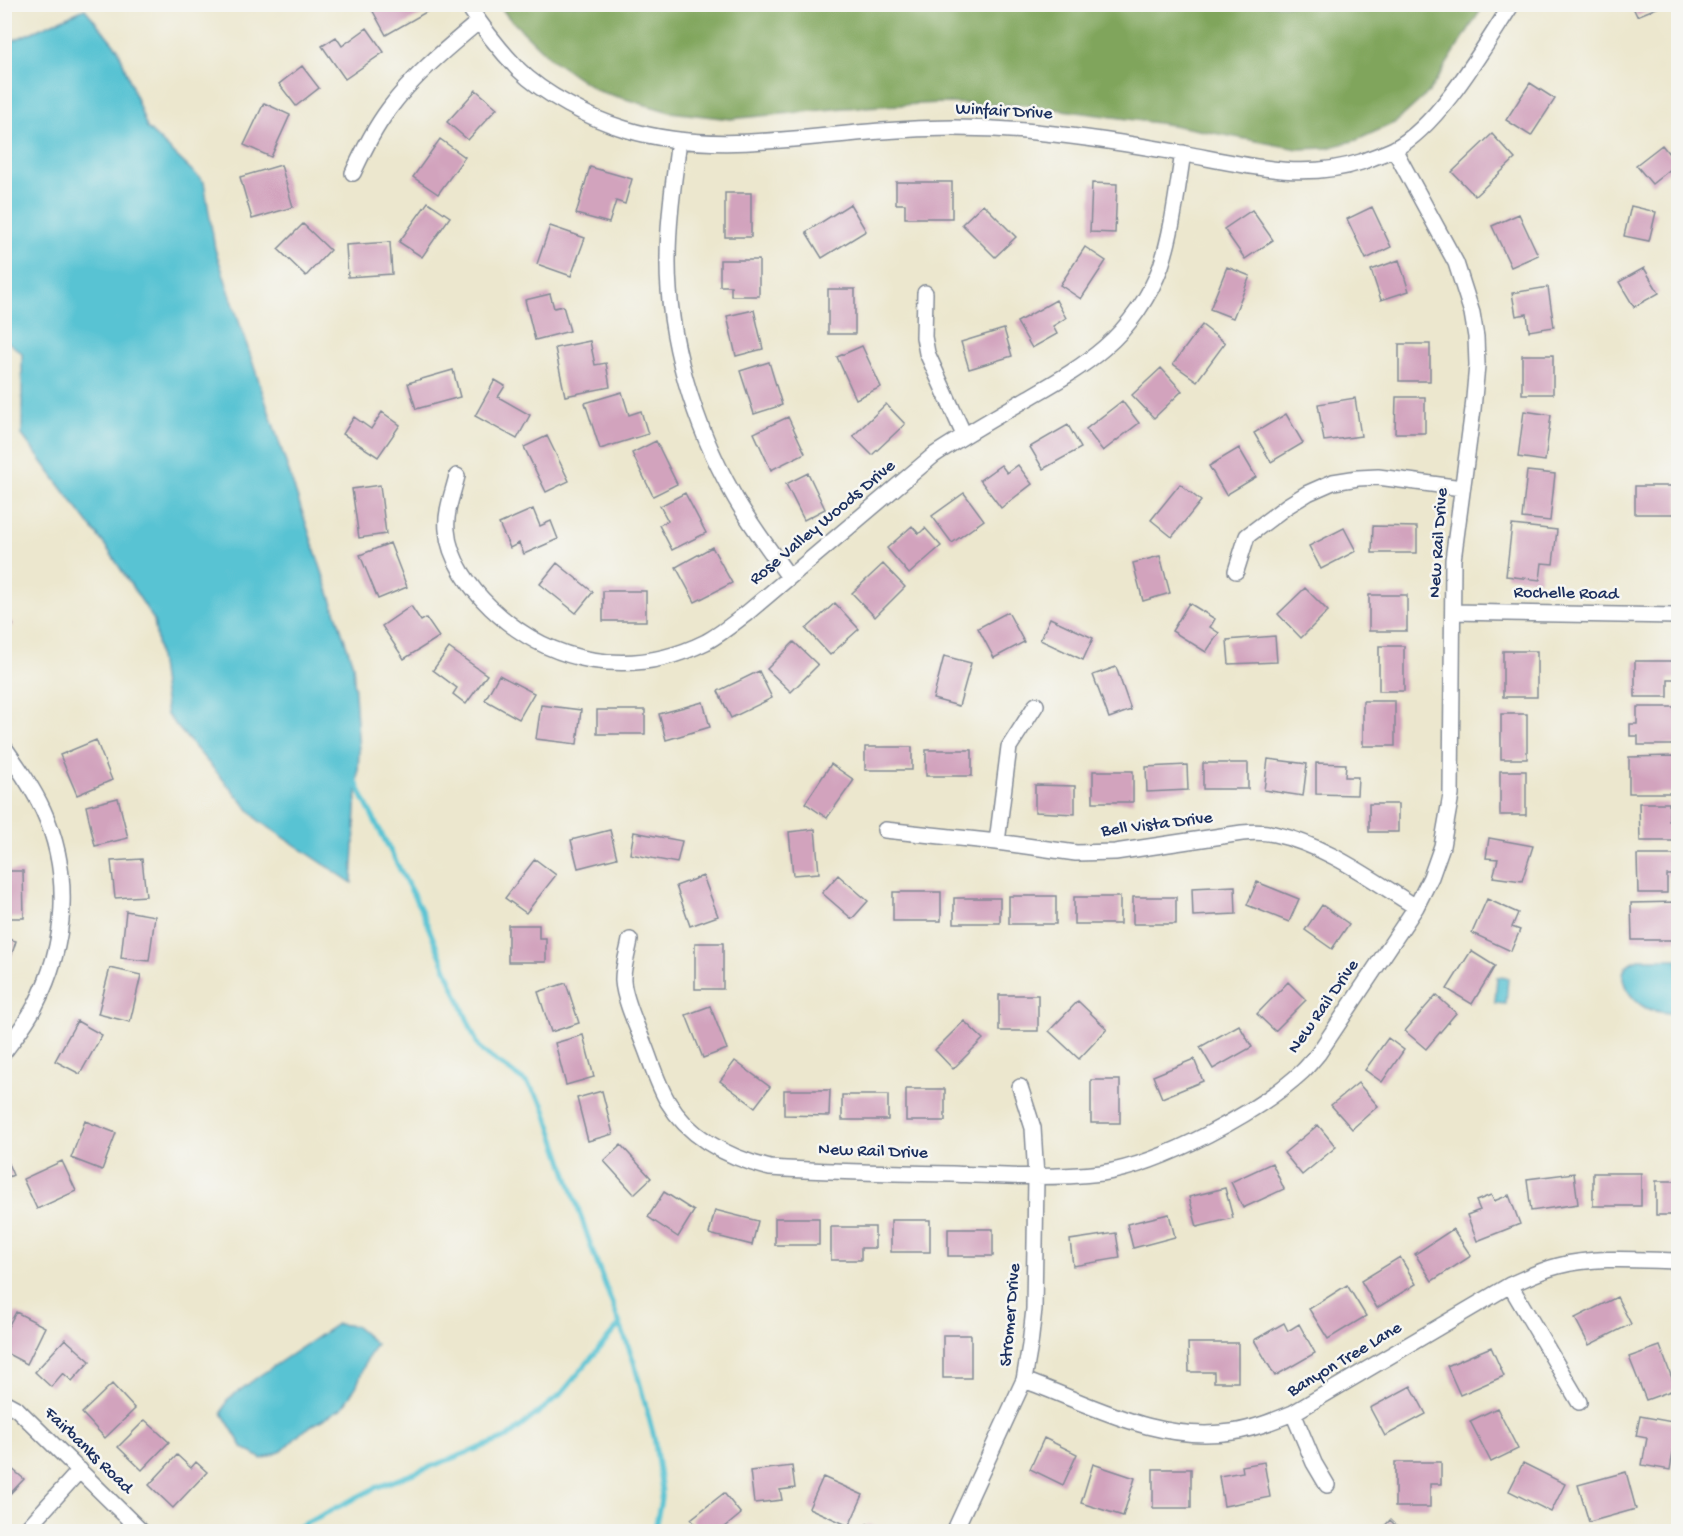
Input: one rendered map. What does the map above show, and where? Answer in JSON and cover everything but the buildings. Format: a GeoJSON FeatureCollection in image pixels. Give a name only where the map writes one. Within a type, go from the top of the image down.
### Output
{"type":"FeatureCollection","features":[{"type":"Feature","properties":{"kind":"street","name":"Winfair Drive"},"geometry":{"type":"LineString","coordinates":[[466,4],[478,22],[520,71],[549,92],[574,107],[625,129],[679,140],[740,143],[885,130],[992,129],[1070,136],[1273,169],[1310,171],[1332,169],[1359,162],[1394,149],[1411,138],[1462,81],[1512,4]]}},
{"type":"Feature","properties":{"kind":"street"},"geometry":{"type":"LineString","coordinates":[[353,173],[368,141],[389,109],[423,70],[478,22]]}},
{"type":"Feature","properties":{"kind":"street"},"geometry":{"type":"LineString","coordinates":[[679,140],[670,214],[668,260],[674,328],[684,374],[704,435],[719,469],[749,520],[789,577]]}},
{"type":"Feature","properties":{"kind":"street","name":"New Rail Drive"},"geometry":{"type":"LineString","coordinates":[[630,940],[623,981],[660,1087],[669,1104],[681,1119],[709,1143],[736,1158],[770,1168],[1036,1177],[1104,1172],[1139,1164],[1184,1145],[1262,1102],[1304,1070],[1318,1054],[1416,907],[1431,877],[1442,846],[1451,795],[1453,560],[1473,409],[1477,364],[1476,337],[1472,313],[1456,263],[1394,149]]}},
{"type":"Feature","properties":{"kind":"street","name":"Rose Valley Woods Drive"},"geometry":{"type":"LineString","coordinates":[[457,476],[447,516],[448,541],[454,556],[485,602],[518,631],[551,649],[572,657],[591,660],[631,662],[672,655],[708,641],[727,629],[934,455],[1054,383],[1105,348],[1132,318],[1161,267],[1183,153]]}},
{"type":"Feature","properties":{"kind":"street"},"geometry":{"type":"LineString","coordinates":[[925,293],[924,337],[927,353],[964,435]]}},
{"type":"Feature","properties":{"kind":"street"},"geometry":{"type":"LineString","coordinates":[[1236,571],[1247,536],[1287,506],[1333,482],[1358,477],[1378,477],[1462,488]]}},
{"type":"Feature","properties":{"kind":"street","name":"Rochelle Road"},"geometry":{"type":"LineString","coordinates":[[1453,612],[1678,616]]}},
{"type":"Feature","properties":{"kind":"street"},"geometry":{"type":"LineString","coordinates":[[997,842],[1009,747],[1036,705]]}},
{"type":"Feature","properties":{"kind":"street"},"geometry":{"type":"LineString","coordinates":[[4,747],[43,810],[57,850],[63,891],[60,937],[50,974],[35,1007],[4,1052]]}},
{"type":"Feature","properties":{"kind":"street","name":"Bell Vista Drive"},"geometry":{"type":"LineString","coordinates":[[885,830],[1076,853],[1114,852],[1262,832],[1305,843],[1334,856],[1416,907]]}},
{"type":"Feature","properties":{"kind":"street","name":"Stromer Drive"},"geometry":{"type":"LineString","coordinates":[[954,1532],[1024,1380],[1030,1345],[1034,1309],[1036,1177],[1033,1128],[1020,1088]]}},
{"type":"Feature","properties":{"kind":"street","name":"Banyon Tree Lane"},"geometry":{"type":"LineString","coordinates":[[1024,1380],[1150,1428],[1203,1434],[1232,1432],[1261,1426],[1293,1413],[1510,1285],[1533,1274],[1557,1266],[1580,1262],[1678,1261]]}},
{"type":"Feature","properties":{"kind":"street"},"geometry":{"type":"LineString","coordinates":[[1510,1285],[1579,1402]]}},
{"type":"Feature","properties":{"kind":"street","name":"Fairbanks Road"},"geometry":{"type":"LineString","coordinates":[[4,1402],[17,1409],[142,1532]]}},
{"type":"Feature","properties":{"kind":"street"},"geometry":{"type":"LineString","coordinates":[[1293,1413],[1314,1463],[1327,1485]]}},
{"type":"Feature","properties":{"kind":"street"},"geometry":{"type":"LineString","coordinates":[[24,1532],[80,1470]]}},
{"type":"Feature","properties":{"kind":"green space"},"geometry":{"type":"Polygon","coordinates":[[[499,5],[1484,5],[1429,92],[1396,122],[1357,140],[1327,148],[1298,149],[1172,125],[1025,105],[940,103],[844,108],[730,119],[670,112],[598,91],[551,59],[508,17],[499,5]]]}},
{"type":"Feature","properties":{"kind":"water"},"geometry":{"type":"Polygon","coordinates":[[[85,9],[118,49],[147,128],[204,182],[215,249],[353,665],[359,752],[352,883],[258,820],[167,715],[154,620],[107,548],[22,435],[22,353],[4,339],[5,44],[85,9]]]}},
{"type":"Feature","properties":{"kind":"water"},"geometry":{"type":"Polygon","coordinates":[[[1639,959],[1678,959],[1678,1014],[1646,1008],[1628,990],[1624,983],[1625,969],[1630,963],[1639,959]]]}},
{"type":"Feature","properties":{"kind":"water"},"geometry":{"type":"Polygon","coordinates":[[[1497,977],[1508,978],[1506,1004],[1495,1003],[1497,977]]]}},
{"type":"Feature","properties":{"kind":"water"},"geometry":{"type":"Polygon","coordinates":[[[337,1324],[355,1326],[376,1344],[366,1361],[357,1385],[342,1408],[303,1431],[282,1451],[262,1459],[243,1448],[222,1413],[227,1400],[337,1324]]]}},
{"type":"Feature","properties":{"kind":"waterway"},"geometry":{"type":"LineString","coordinates":[[355,779],[422,912],[478,1045],[483,1052],[527,1083],[543,1104],[594,1255],[634,1362],[654,1437],[662,1491],[654,1532]]}},
{"type":"Feature","properties":{"kind":"waterway"},"geometry":{"type":"LineString","coordinates":[[289,1532],[375,1488],[508,1437],[560,1395],[620,1324]]}}]}
